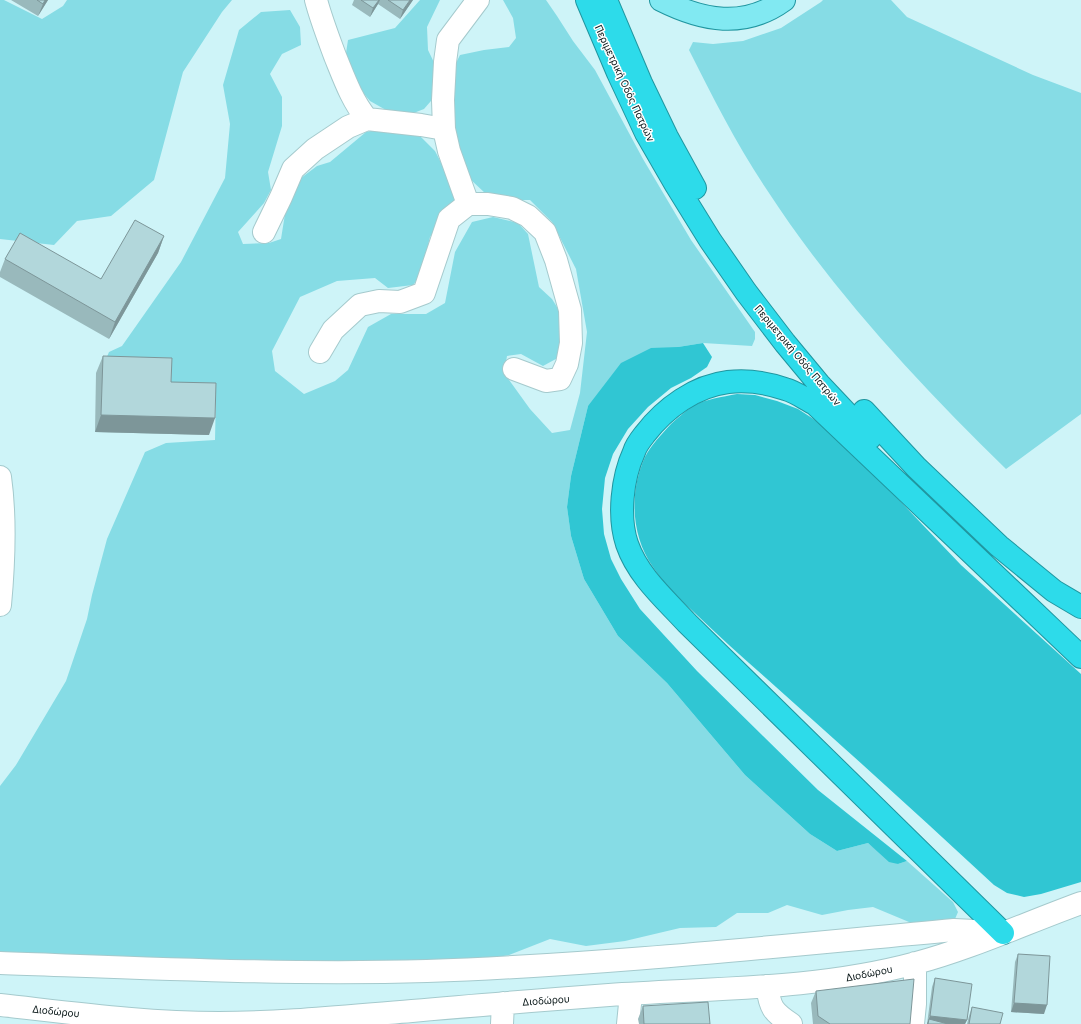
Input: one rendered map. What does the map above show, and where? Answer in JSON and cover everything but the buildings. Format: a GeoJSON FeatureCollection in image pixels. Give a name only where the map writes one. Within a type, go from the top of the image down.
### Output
{"type":"FeatureCollection","features":[{"type":"Feature","properties":{"kind":"highway","name":"Περιμετρική Οδός Πατρών"},"geometry":{"type":"LineString","coordinates":[[599,7],[641,83],[667,137],[723,235],[790,328],[829,374],[916,467],[999,546],[1054,591],[1081,606]]}},
{"type":"Feature","properties":{"kind":"highway","name":"Περιμετρική Οδός Πατρών"},"geometry":{"type":"LineString","coordinates":[[599,7],[618,73],[646,133],[710,240],[746,292],[819,384],[890,459],[1081,641]]}},
{"type":"Feature","properties":{"kind":"highway"},"geometry":{"type":"LineString","coordinates":[[1003,933],[687,623],[654,588],[638,568],[627,543],[623,515],[626,477],[634,451],[648,430],[661,416],[676,404],[702,389],[728,382],[746,382],[786,389],[815,404],[1081,657]]}},
{"type":"Feature","properties":{"kind":"main road"},"geometry":{"type":"LineString","coordinates":[[662,0],[695,15],[726,19],[743,18],[758,14],[774,7],[784,0]]}},
{"type":"Feature","properties":{"kind":"street"},"geometry":{"type":"LineString","coordinates":[[316,0],[324,28],[343,77],[359,109],[367,119]]}},
{"type":"Feature","properties":{"kind":"street"},"geometry":{"type":"LineString","coordinates":[[468,204],[449,151],[444,129],[444,69],[448,40],[478,0]]}},
{"type":"Feature","properties":{"kind":"street"},"geometry":{"type":"LineString","coordinates":[[264,232],[293,169],[315,148],[348,127],[367,119],[444,129]]}},
{"type":"Feature","properties":{"kind":"street"},"geometry":{"type":"LineString","coordinates":[[320,352],[333,330],[360,305],[379,301],[400,302],[424,293],[449,219],[468,204],[488,204],[512,208],[528,216],[545,232],[556,260],[570,310],[571,343],[567,364],[560,379],[546,381],[514,369]]}},
{"type":"Feature","properties":{"kind":"street"},"geometry":{"type":"LineString","coordinates":[[0,477],[4,553],[0,605]]}},
{"type":"Feature","properties":{"kind":"street","name":"Διοδώρου"},"geometry":{"type":"LineString","coordinates":[[0,1005],[62,1018],[115,1021],[270,1023],[339,1017],[502,1014],[631,994],[798,984],[851,977],[915,964],[966,947],[1081,903]]}},
{"type":"Feature","properties":{"kind":"street"},"geometry":{"type":"LineString","coordinates":[[0,963],[281,972],[428,971],[681,956],[954,930],[1003,933]]}},
{"type":"Feature","properties":{"kind":"street"},"geometry":{"type":"LineString","coordinates":[[913,1024],[915,1004],[915,964]]}},
{"type":"Feature","properties":{"kind":"street"},"geometry":{"type":"LineString","coordinates":[[767,986],[769,1000],[773,1009],[791,1024]]}},
{"type":"Feature","properties":{"kind":"street"},"geometry":{"type":"LineString","coordinates":[[628,1024],[631,994]]}},
{"type":"Feature","properties":{"kind":"shaded area"},"geometry":{"type":"Polygon","coordinates":[[[0,0],[4,0],[42,19],[63,6],[67,0],[232,0],[222,12],[183,72],[154,180],[111,216],[77,221],[54,245],[0,239],[0,0]]]}},
{"type":"Feature","properties":{"kind":"shaded area"},"geometry":{"type":"Polygon","coordinates":[[[420,0],[440,0],[427,27],[428,50],[440,75],[437,94],[424,109],[411,114],[393,114],[370,101],[355,83],[346,53],[348,40],[395,28],[420,0]]]}},
{"type":"Feature","properties":{"kind":"shaded area"},"geometry":{"type":"Polygon","coordinates":[[[503,0],[546,0],[573,41],[595,70],[643,159],[691,240],[755,332],[755,339],[752,346],[703,343],[678,347],[588,406],[571,476],[567,507],[571,536],[584,579],[618,636],[667,683],[745,775],[810,834],[837,851],[868,843],[898,864],[907,861],[953,902],[958,912],[955,919],[946,925],[921,927],[873,907],[822,915],[787,905],[768,913],[737,913],[716,927],[680,928],[625,941],[586,946],[550,939],[509,955],[468,963],[0,958],[0,786],[16,765],[66,681],[87,619],[107,539],[145,452],[166,443],[215,440],[216,394],[170,393],[103,366],[109,352],[122,346],[181,262],[225,178],[230,124],[223,85],[239,30],[261,12],[290,10],[300,27],[301,45],[282,54],[270,74],[282,97],[282,126],[268,172],[271,190],[264,203],[238,232],[243,244],[269,243],[281,239],[285,214],[293,184],[317,166],[330,162],[366,132],[381,129],[402,129],[420,136],[435,151],[449,178],[455,202],[430,237],[423,272],[413,285],[388,288],[375,278],[337,281],[300,297],[272,351],[275,371],[304,394],[335,381],[348,370],[368,327],[391,314],[426,314],[445,303],[455,252],[472,222],[493,217],[518,223],[528,234],[539,287],[552,299],[567,323],[565,354],[543,366],[521,354],[507,356],[504,373],[530,409],[552,433],[570,430],[580,393],[587,332],[576,269],[552,222],[530,200],[509,200],[486,194],[469,178],[459,156],[454,124],[455,65],[460,55],[509,47],[516,38],[513,18],[503,0]]]}},
{"type":"Feature","properties":{"kind":"shaded area"},"geometry":{"type":"Polygon","coordinates":[[[823,0],[891,0],[907,17],[1033,75],[1081,93],[1081,414],[1006,469],[909,370],[820,265],[767,190],[735,139],[689,50],[693,42],[713,44],[743,41],[781,28],[823,0]]]}},
{"type":"Feature","properties":{"kind":"shaded area"},"geometry":{"type":"Polygon","coordinates":[[[703,343],[712,357],[707,367],[691,378],[671,388],[648,407],[628,429],[613,454],[605,478],[602,509],[604,534],[611,559],[621,579],[640,609],[697,671],[818,790],[907,861],[898,864],[889,862],[868,843],[837,851],[810,834],[745,775],[667,683],[618,636],[584,579],[571,536],[567,507],[571,476],[588,406],[621,363],[651,348],[678,347],[703,343]]]}},
{"type":"Feature","properties":{"kind":"shaded area"},"geometry":{"type":"Polygon","coordinates":[[[737,394],[755,395],[798,409],[836,436],[859,458],[961,565],[1081,674],[1081,882],[1041,894],[1024,897],[1007,893],[994,885],[717,634],[674,593],[658,574],[640,542],[635,514],[636,485],[645,457],[653,444],[684,412],[693,406],[709,400],[737,394]]]}}]}
